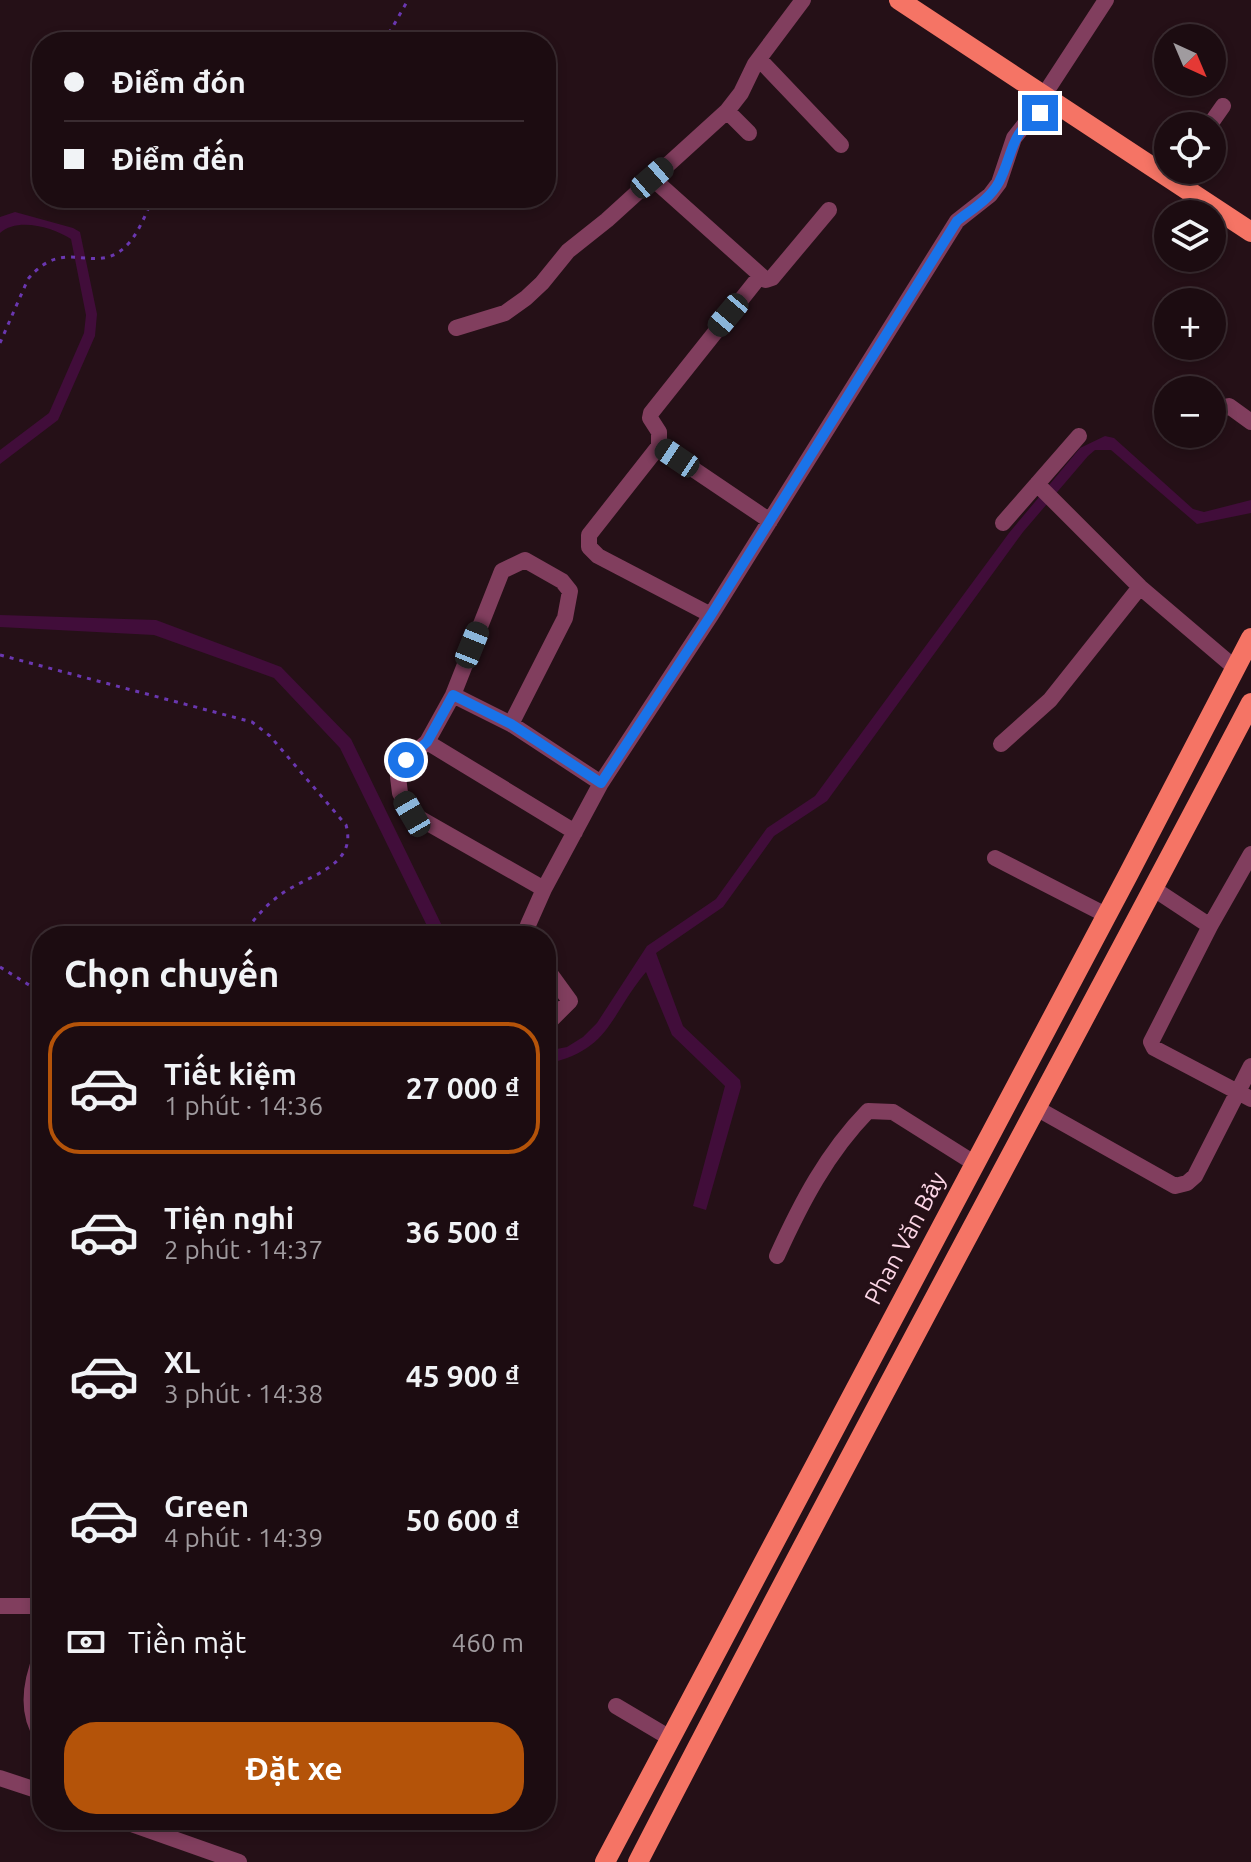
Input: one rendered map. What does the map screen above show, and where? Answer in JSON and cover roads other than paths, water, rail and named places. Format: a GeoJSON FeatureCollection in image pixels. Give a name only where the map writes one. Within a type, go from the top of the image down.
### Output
{"type":"FeatureCollection","features":[{"type":"Feature","properties":{"kind":"main road"},"geometry":{"type":"LineString","coordinates":[[899,0],[1154,162]]}},
{"type":"Feature","properties":{"kind":"main road"},"geometry":{"type":"LineString","coordinates":[[1186,184],[1251,232]]}},
{"type":"Feature","properties":{"kind":"main road","name":"Phan Văn Bảy"},"geometry":{"type":"LineString","coordinates":[[605,1862],[1251,638]]}},
{"type":"Feature","properties":{"kind":"main road"},"geometry":{"type":"LineString","coordinates":[[638,1862],[921,1320],[1038,1109],[1251,703]]}},
{"type":"Feature","properties":{"kind":"main road"},"geometry":{"type":"LineString","coordinates":[[1128,875],[1154,889]]}},
{"type":"Feature","properties":{"kind":"street"},"geometry":{"type":"LineString","coordinates":[[456,328],[505,313],[526,298],[568,251],[607,220],[727,111],[741,93],[759,59],[803,0]]}},
{"type":"Feature","properties":{"kind":"street"},"geometry":{"type":"LineString","coordinates":[[528,926],[544,889],[601,783],[711,615],[957,221],[990,195],[999,183],[1014,138],[1050,99],[1106,0]]}},
{"type":"Feature","properties":{"kind":"street"},"geometry":{"type":"LineString","coordinates":[[759,59],[841,145]]}},
{"type":"Feature","properties":{"kind":"street"},"geometry":{"type":"LineString","coordinates":[[1219,112],[1223,106]]}},
{"type":"Feature","properties":{"kind":"street"},"geometry":{"type":"LineString","coordinates":[[727,111],[749,133]]}},
{"type":"Feature","properties":{"kind":"street"},"geometry":{"type":"LineString","coordinates":[[652,178],[766,280],[772,278],[829,210]]}},
{"type":"Feature","properties":{"kind":"street"},"geometry":{"type":"LineString","coordinates":[[711,615],[598,556],[589,547],[589,535],[659,446],[659,432],[650,418],[651,413],[760,276]]}},
{"type":"Feature","properties":{"kind":"street"},"geometry":{"type":"LineString","coordinates":[[1226,407],[1229,406],[1251,422]]}},
{"type":"Feature","properties":{"kind":"street"},"geometry":{"type":"LineString","coordinates":[[1003,523],[1044,491],[1079,436]]}},
{"type":"Feature","properties":{"kind":"street"},"geometry":{"type":"LineString","coordinates":[[659,446],[770,521]]}},
{"type":"Feature","properties":{"kind":"street"},"geometry":{"type":"LineString","coordinates":[[1044,491],[1140,587],[1234,667]]}},
{"type":"Feature","properties":{"kind":"street"},"geometry":{"type":"LineString","coordinates":[[511,724],[565,618],[570,591],[562,581],[525,560],[502,571],[453,695],[427,742],[406,760],[398,777],[400,793],[412,814],[544,889]]}},
{"type":"Feature","properties":{"kind":"street"},"geometry":{"type":"LineString","coordinates":[[1001,744],[1050,700],[1140,587]]}},
{"type":"Feature","properties":{"kind":"street"},"geometry":{"type":"LineString","coordinates":[[453,695],[511,724],[601,783]]}},
{"type":"Feature","properties":{"kind":"street"},"geometry":{"type":"LineString","coordinates":[[427,742],[575,832]]}},
{"type":"Feature","properties":{"kind":"street"},"geometry":{"type":"LineString","coordinates":[[1245,1095],[1154,1048],[1151,1042],[1251,854]]}},
{"type":"Feature","properties":{"kind":"street"},"geometry":{"type":"LineString","coordinates":[[995,858],[1106,915]]}},
{"type":"Feature","properties":{"kind":"street"},"geometry":{"type":"LineString","coordinates":[[1154,889],[1210,926]]}},
{"type":"Feature","properties":{"kind":"street"},"geometry":{"type":"LineString","coordinates":[[556,982],[570,1001],[556,1015]]}},
{"type":"Feature","properties":{"kind":"street"},"geometry":{"type":"LineString","coordinates":[[1038,1109],[1175,1186],[1187,1183],[1195,1176],[1245,1095],[1251,1066]]}},
{"type":"Feature","properties":{"kind":"street"},"geometry":{"type":"LineString","coordinates":[[777,1256],[799,1207],[842,1137],[868,1111],[893,1112],[974,1163]]}},
{"type":"Feature","properties":{"kind":"street"},"geometry":{"type":"LineString","coordinates":[[0,1606],[32,1606]]}},
{"type":"Feature","properties":{"kind":"street"},"geometry":{"type":"LineString","coordinates":[[32,1690],[32,1715]]}},
{"type":"Feature","properties":{"kind":"street"},"geometry":{"type":"LineString","coordinates":[[616,1706],[670,1738]]}},
{"type":"Feature","properties":{"kind":"street"},"geometry":{"type":"LineString","coordinates":[[0,1778],[32,1789]]}},
{"type":"Feature","properties":{"kind":"street"},"geometry":{"type":"LineString","coordinates":[[148,1830],[239,1862]]}}]}
